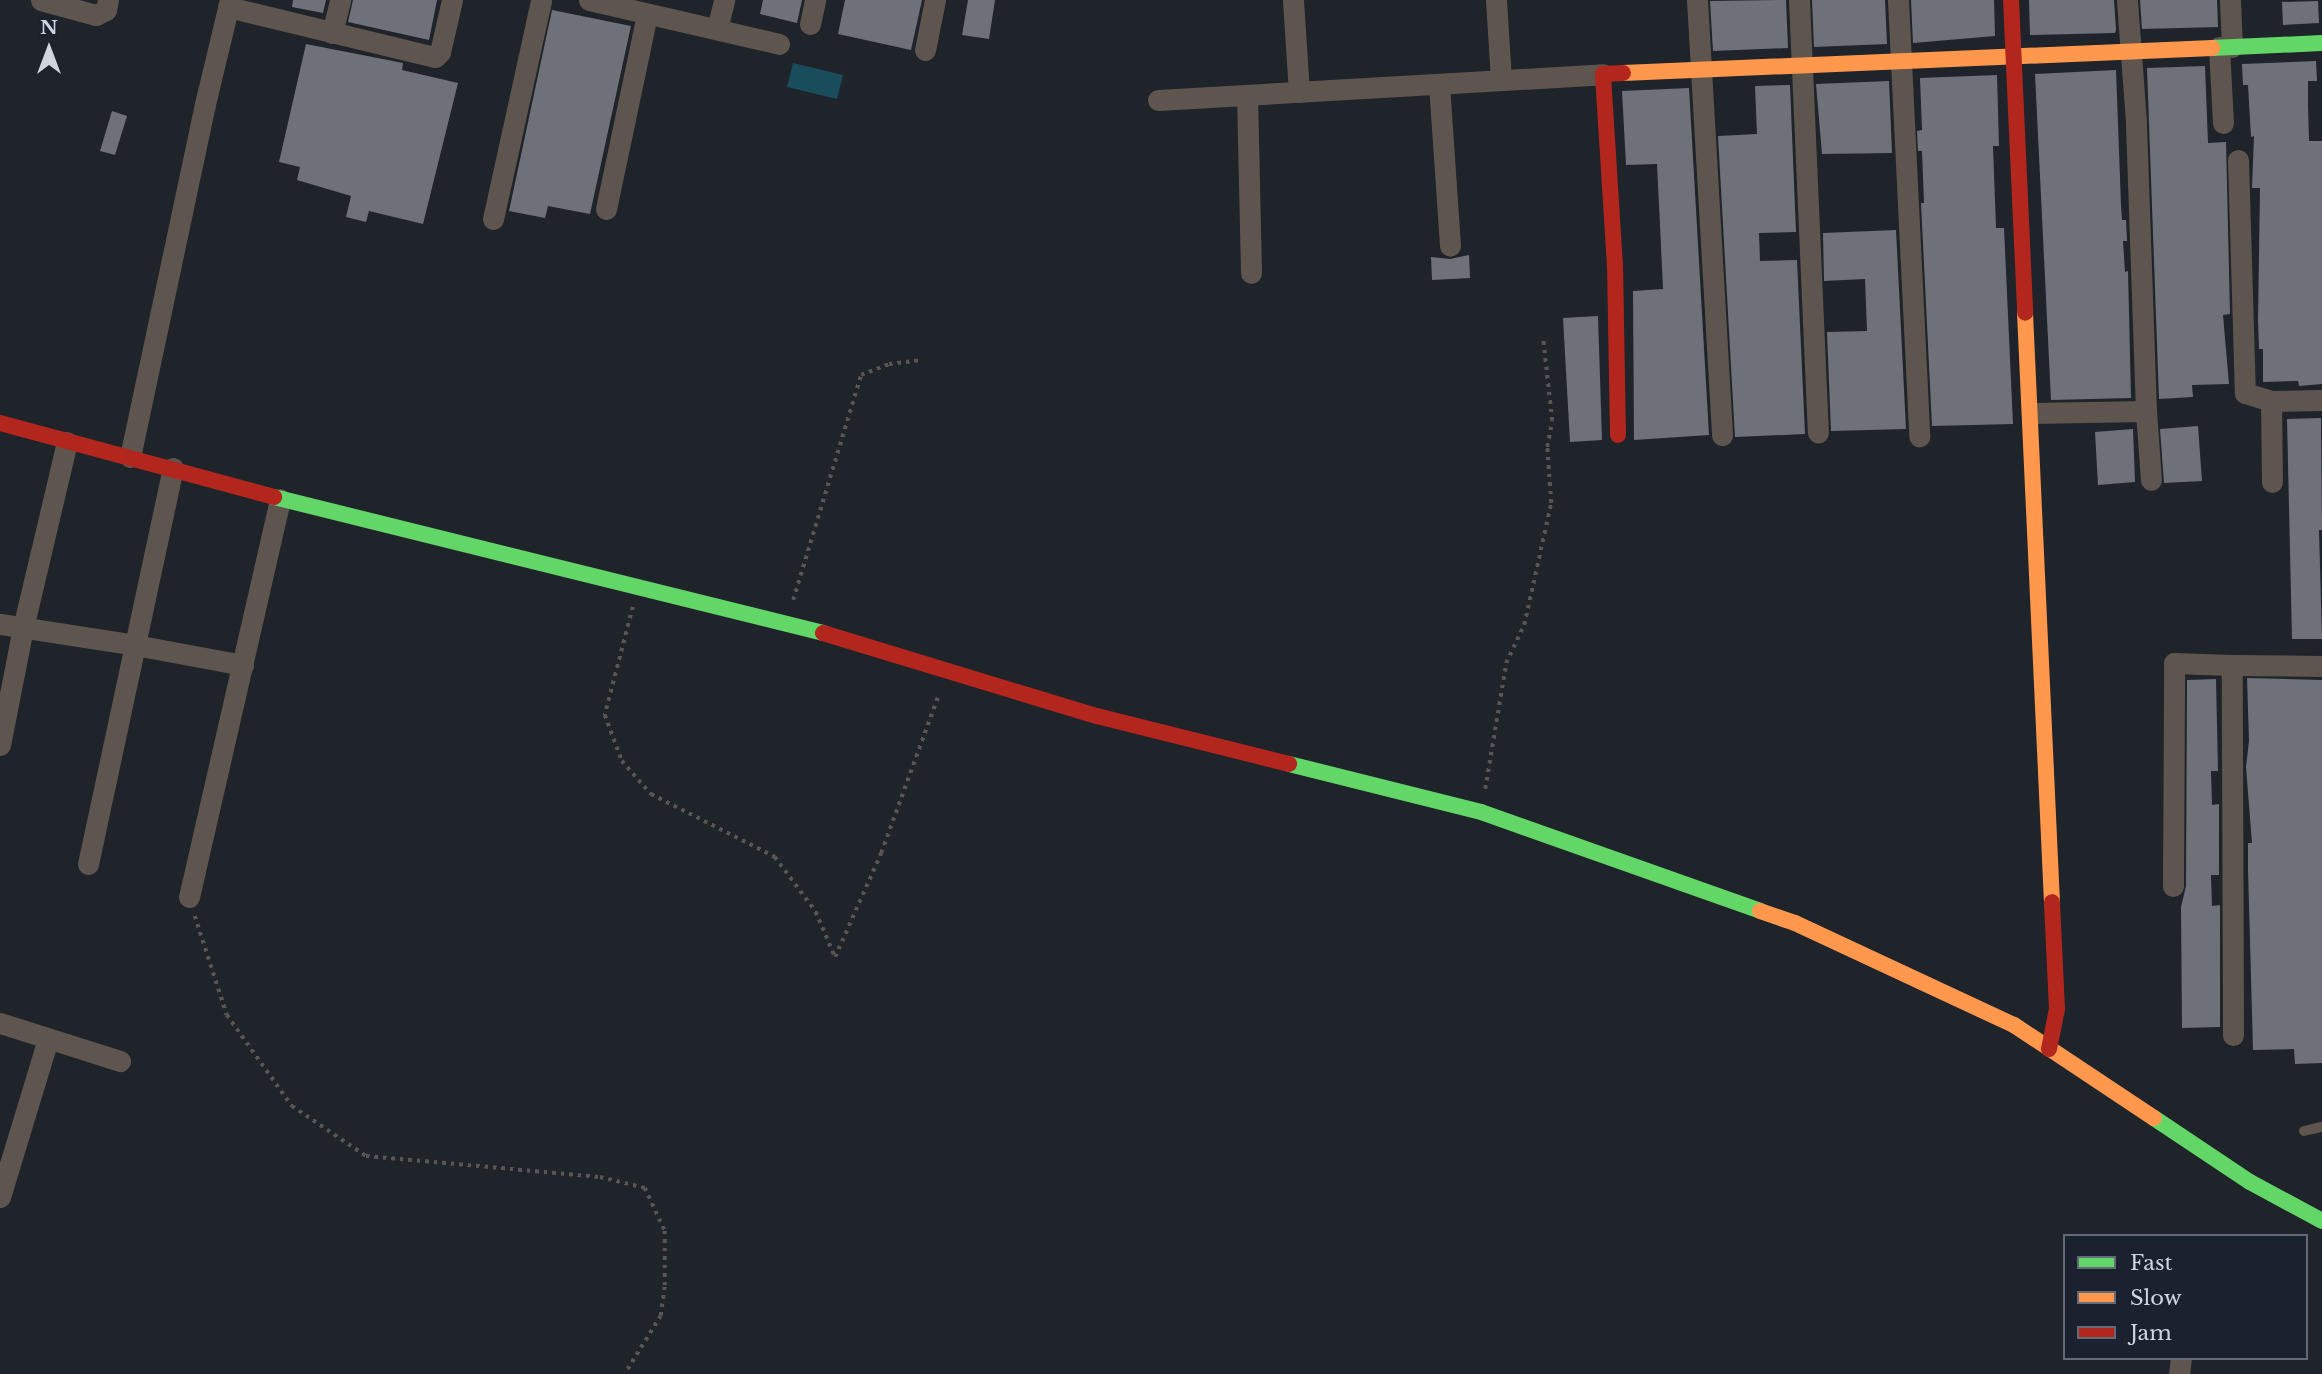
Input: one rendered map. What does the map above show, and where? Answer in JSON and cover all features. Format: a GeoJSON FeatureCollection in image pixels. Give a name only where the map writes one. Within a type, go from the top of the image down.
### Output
{"type":"FeatureCollection","features":[{"type":"Feature","properties":{"kind":"street"},"geometry":{"type":"LineString","coordinates":[[41,0],[96,15],[106,10],[108,0]]}},
{"type":"Feature","properties":{"kind":"street"},"geometry":{"type":"LineString","coordinates":[[332,33],[340,0]]}},
{"type":"Feature","properties":{"kind":"street"},"geometry":{"type":"LineString","coordinates":[[130,457],[229,4],[332,33],[435,57],[440,52],[452,0]]}},
{"type":"Feature","properties":{"kind":"street"},"geometry":{"type":"LineString","coordinates":[[493,219],[541,0]]}},
{"type":"Feature","properties":{"kind":"street"},"geometry":{"type":"LineString","coordinates":[[589,0],[779,44]]}},
{"type":"Feature","properties":{"kind":"street"},"geometry":{"type":"LineString","coordinates":[[717,29],[724,0]]}},
{"type":"Feature","properties":{"kind":"street"},"geometry":{"type":"LineString","coordinates":[[810,24],[815,0]]}},
{"type":"Feature","properties":{"kind":"street"},"geometry":{"type":"LineString","coordinates":[[925,50],[935,0]]}},
{"type":"Feature","properties":{"kind":"street"},"geometry":{"type":"LineString","coordinates":[[1293,0],[1299,92]]}},
{"type":"Feature","properties":{"kind":"street"},"geometry":{"type":"LineString","coordinates":[[1496,0],[1501,80]]}},
{"type":"Feature","properties":{"kind":"street"},"geometry":{"type":"LineString","coordinates":[[1697,0],[1722,435]]}},
{"type":"Feature","properties":{"kind":"street"},"geometry":{"type":"LineString","coordinates":[[1799,0],[1818,433]]}},
{"type":"Feature","properties":{"kind":"street"},"geometry":{"type":"LineString","coordinates":[[1898,0],[1919,436]]}},
{"type":"Feature","properties":{"kind":"street"},"geometry":{"type":"LineString","coordinates":[[2011,0],[2032,413],[2057,1009],[2049,1049]]}},
{"type":"Feature","properties":{"kind":"street"},"geometry":{"type":"LineString","coordinates":[[2127,0],[2151,480]]}},
{"type":"Feature","properties":{"kind":"street"},"geometry":{"type":"LineString","coordinates":[[2223,122],[2230,0]]}},
{"type":"Feature","properties":{"kind":"street"},"geometry":{"type":"LineString","coordinates":[[606,209],[647,14]]}},
{"type":"Feature","properties":{"kind":"street"},"geometry":{"type":"LineString","coordinates":[[1158,100],[1701,68],[2322,43]]}},
{"type":"Feature","properties":{"kind":"street"},"geometry":{"type":"LineString","coordinates":[[1603,74],[1615,266],[1618,435]]}},
{"type":"Feature","properties":{"kind":"street"},"geometry":{"type":"LineString","coordinates":[[1439,83],[1450,246]]}},
{"type":"Feature","properties":{"kind":"street"},"geometry":{"type":"LineString","coordinates":[[1247,95],[1251,273]]}},
{"type":"Feature","properties":{"kind":"street"},"geometry":{"type":"LineString","coordinates":[[2238,160],[2245,393],[2271,401],[2322,400]]}},
{"type":"Feature","properties":{"kind":"street"},"geometry":{"type":"LineString","coordinates":[[2271,401],[2272,482]]}},
{"type":"Feature","properties":{"kind":"street"},"geometry":{"type":"LineString","coordinates":[[2032,413],[2147,411]]}},
{"type":"Feature","properties":{"kind":"street"},"geometry":{"type":"LineString","coordinates":[[0,423],[280,499],[786,622],[1097,716],[1481,812],[1795,923],[2014,1025],[2250,1182],[2322,1221]]}},
{"type":"Feature","properties":{"kind":"street"},"geometry":{"type":"LineString","coordinates":[[0,745],[23,628],[67,442]]}},
{"type":"Feature","properties":{"kind":"street"},"geometry":{"type":"LineString","coordinates":[[88,864],[173,468]]}},
{"type":"Feature","properties":{"kind":"street"},"geometry":{"type":"LineString","coordinates":[[189,897],[280,499]]}},
{"type":"Feature","properties":{"kind":"street"},"geometry":{"type":"LineString","coordinates":[[0,624],[243,665]]}},
{"type":"Feature","properties":{"kind":"street"},"geometry":{"type":"LineString","coordinates":[[2173,886],[2174,663],[2322,666]]}},
{"type":"Feature","properties":{"kind":"street"},"geometry":{"type":"LineString","coordinates":[[2232,665],[2233,1035]]}},
{"type":"Feature","properties":{"kind":"street"},"geometry":{"type":"LineString","coordinates":[[0,1023],[120,1061]]}},
{"type":"Feature","properties":{"kind":"street"},"geometry":{"type":"LineString","coordinates":[[0,1197],[48,1039]]}},
{"type":"Feature","properties":{"kind":"lane"},"geometry":{"type":"LineString","coordinates":[[2304,1131],[2322,1127]]}},
{"type":"Feature","properties":{"kind":"path"},"geometry":{"type":"LineString","coordinates":[[1481,812],[1506,663],[1524,625],[1551,503],[1547,447],[1552,421],[1543,339]]}},
{"type":"Feature","properties":{"kind":"path"},"geometry":{"type":"LineString","coordinates":[[786,622],[861,375],[890,364],[922,360]]}},
{"type":"Feature","properties":{"kind":"path"},"geometry":{"type":"LineString","coordinates":[[638,586],[605,715],[622,761],[651,794],[775,857],[816,912],[835,957],[881,853],[948,669]]}},
{"type":"Feature","properties":{"kind":"path"},"geometry":{"type":"LineString","coordinates":[[189,897],[227,1015],[292,1107],[366,1156],[600,1177],[645,1188],[665,1231],[665,1287],[661,1316],[625,1374]]}},
{"type":"Feature","properties":{"kind":"water"},"geometry":{"type":"Polygon","coordinates":[[[793,63],[843,75],[837,99],[787,87],[793,63]]]}},
{"type":"Feature","properties":{"kind":"building"},"geometry":{"type":"Polygon","coordinates":[[[293,0],[326,0],[323,13],[292,7],[293,0]]]}},
{"type":"Feature","properties":{"kind":"building"},"geometry":{"type":"Polygon","coordinates":[[[353,0],[437,0],[429,40],[348,22],[353,0]]]}},
{"type":"Feature","properties":{"kind":"building"},"geometry":{"type":"Polygon","coordinates":[[[763,0],[802,0],[797,23],[760,14],[763,0]]]}},
{"type":"Feature","properties":{"kind":"building"},"geometry":{"type":"Polygon","coordinates":[[[845,0],[922,0],[911,50],[838,34],[845,0]]]}},
{"type":"Feature","properties":{"kind":"building"},"geometry":{"type":"Polygon","coordinates":[[[968,0],[995,0],[989,39],[962,35],[968,0]]]}},
{"type":"Feature","properties":{"kind":"building"},"geometry":{"type":"Polygon","coordinates":[[[1786,0],[1788,48],[1713,51],[1710,1],[1786,0]]]}},
{"type":"Feature","properties":{"kind":"building"},"geometry":{"type":"Polygon","coordinates":[[[1812,0],[1885,0],[1887,44],[1814,47],[1812,0]]]}},
{"type":"Feature","properties":{"kind":"building"},"geometry":{"type":"Polygon","coordinates":[[[1911,0],[1994,0],[1995,36],[1913,43],[1911,0]]]}},
{"type":"Feature","properties":{"kind":"building"},"geometry":{"type":"Polygon","coordinates":[[[2029,0],[2114,0],[2115,33],[2030,35],[2029,0]]]}},
{"type":"Feature","properties":{"kind":"building"},"geometry":{"type":"Polygon","coordinates":[[[2140,0],[2217,0],[2218,27],[2142,29],[2140,0]]]}},
{"type":"Feature","properties":{"kind":"building"},"geometry":{"type":"Polygon","coordinates":[[[2318,1],[2319,23],[2283,25],[2282,2],[2318,1]]]}},
{"type":"Feature","properties":{"kind":"building"},"geometry":{"type":"Polygon","coordinates":[[[552,10],[631,26],[590,214],[548,206],[545,218],[509,211],[552,10]]]}},
{"type":"Feature","properties":{"kind":"building"},"geometry":{"type":"Polygon","coordinates":[[[306,44],[403,63],[402,70],[458,83],[423,224],[369,211],[366,222],[346,217],[351,196],[297,180],[300,167],[279,162],[306,44]]]}},
{"type":"Feature","properties":{"kind":"building"},"geometry":{"type":"Polygon","coordinates":[[[2316,61],[2317,81],[2308,81],[2308,106],[2309,141],[2322,141],[2322,384],[2299,386],[2298,381],[2263,382],[2263,349],[2259,349],[2258,321],[2260,188],[2252,188],[2254,136],[2251,137],[2248,85],[2243,85],[2242,64],[2316,61]]]}},
{"type":"Feature","properties":{"kind":"building"},"geometry":{"type":"Polygon","coordinates":[[[2205,66],[2208,143],[2226,142],[2230,314],[2223,315],[2229,384],[2192,385],[2193,397],[2159,399],[2147,68],[2205,66]]]}},
{"type":"Feature","properties":{"kind":"building"},"geometry":{"type":"Polygon","coordinates":[[[2116,70],[2121,205],[2122,220],[2126,220],[2127,241],[2123,241],[2125,272],[2128,271],[2131,398],[2051,400],[2035,74],[2116,70]]]}},
{"type":"Feature","properties":{"kind":"building"},"geometry":{"type":"Polygon","coordinates":[[[1997,75],[1999,146],[1993,146],[1996,228],[2004,228],[2013,424],[1932,426],[1921,203],[1924,203],[1922,151],[1918,151],[1917,131],[1922,130],[1920,78],[1997,75]]]}},
{"type":"Feature","properties":{"kind":"building"},"geometry":{"type":"Polygon","coordinates":[[[1889,81],[1892,153],[1822,154],[1816,84],[1889,81]]]}},
{"type":"Feature","properties":{"kind":"building"},"geometry":{"type":"Polygon","coordinates":[[[1790,85],[1796,232],[1759,233],[1760,261],[1797,260],[1805,434],[1735,437],[1718,136],[1757,134],[1755,86],[1790,85]]]}},
{"type":"Feature","properties":{"kind":"building"},"geometry":{"type":"Polygon","coordinates":[[[1689,88],[1709,435],[1634,440],[1633,291],[1663,289],[1657,164],[1626,165],[1622,91],[1689,88]]]}},
{"type":"Feature","properties":{"kind":"building"},"geometry":{"type":"Polygon","coordinates":[[[112,111],[127,116],[115,155],[100,151],[112,111]]]}},
{"type":"Feature","properties":{"kind":"building"},"geometry":{"type":"Polygon","coordinates":[[[1896,230],[1906,429],[1831,431],[1827,332],[1867,331],[1865,279],[1824,281],[1823,233],[1896,230]]]}},
{"type":"Feature","properties":{"kind":"building"},"geometry":{"type":"Polygon","coordinates":[[[1469,255],[1470,278],[1432,280],[1431,257],[1450,259],[1469,255]]]}},
{"type":"Feature","properties":{"kind":"building"},"geometry":{"type":"Polygon","coordinates":[[[1598,316],[1602,440],[1570,442],[1563,318],[1598,316]]]}},
{"type":"Feature","properties":{"kind":"building"},"geometry":{"type":"Polygon","coordinates":[[[2321,418],[2322,530],[2319,530],[2322,639],[2292,639],[2287,419],[2321,418]]]}},
{"type":"Feature","properties":{"kind":"building"},"geometry":{"type":"Polygon","coordinates":[[[2198,426],[2202,481],[2164,483],[2160,429],[2198,426]]]}},
{"type":"Feature","properties":{"kind":"building"},"geometry":{"type":"Polygon","coordinates":[[[2133,429],[2135,482],[2098,485],[2095,432],[2133,429]]]}},
{"type":"Feature","properties":{"kind":"building"},"geometry":{"type":"Polygon","coordinates":[[[2247,678],[2322,680],[2322,1063],[2295,1064],[2294,1049],[2253,1050],[2248,869],[2248,843],[2252,843],[2246,767],[2249,741],[2247,678]]]}},
{"type":"Feature","properties":{"kind":"building"},"geometry":{"type":"Polygon","coordinates":[[[2216,679],[2218,771],[2211,771],[2212,805],[2219,804],[2219,875],[2211,875],[2212,906],[2220,905],[2220,1027],[2182,1028],[2181,907],[2186,886],[2187,680],[2216,679]]]}},
{"type":"Feature","properties":{"kind":"traffic: fast"},"geometry":{"type":"LineString","coordinates":[[2212,48],[2322,43]]}},
{"type":"Feature","properties":{"kind":"traffic: fast"},"geometry":{"type":"LineString","coordinates":[[274,497],[823,633]]}},
{"type":"Feature","properties":{"kind":"traffic: fast"},"geometry":{"type":"LineString","coordinates":[[1289,764],[1481,812],[1760,911]]}},
{"type":"Feature","properties":{"kind":"traffic: fast"},"geometry":{"type":"LineString","coordinates":[[2154,1118],[2250,1182],[2322,1221]]}},
{"type":"Feature","properties":{"kind":"traffic: slow"},"geometry":{"type":"LineString","coordinates":[[1623,73],[2212,48]]}},
{"type":"Feature","properties":{"kind":"traffic: slow"},"geometry":{"type":"LineString","coordinates":[[2025,313],[2052,902]]}},
{"type":"Feature","properties":{"kind":"traffic: slow"},"geometry":{"type":"LineString","coordinates":[[1760,911],[1795,923],[2014,1025],[2154,1118]]}},
{"type":"Feature","properties":{"kind":"traffic: jam"},"geometry":{"type":"LineString","coordinates":[[2011,0],[2025,313]]}},
{"type":"Feature","properties":{"kind":"traffic: jam"},"geometry":{"type":"LineString","coordinates":[[1618,435],[1615,266],[1603,74],[1623,73]]}},
{"type":"Feature","properties":{"kind":"traffic: jam"},"geometry":{"type":"LineString","coordinates":[[0,423],[274,497]]}},
{"type":"Feature","properties":{"kind":"traffic: jam"},"geometry":{"type":"LineString","coordinates":[[823,633],[1097,716],[1289,764]]}},
{"type":"Feature","properties":{"kind":"traffic: jam"},"geometry":{"type":"LineString","coordinates":[[2049,1049],[2057,1009],[2052,902]]}}]}
